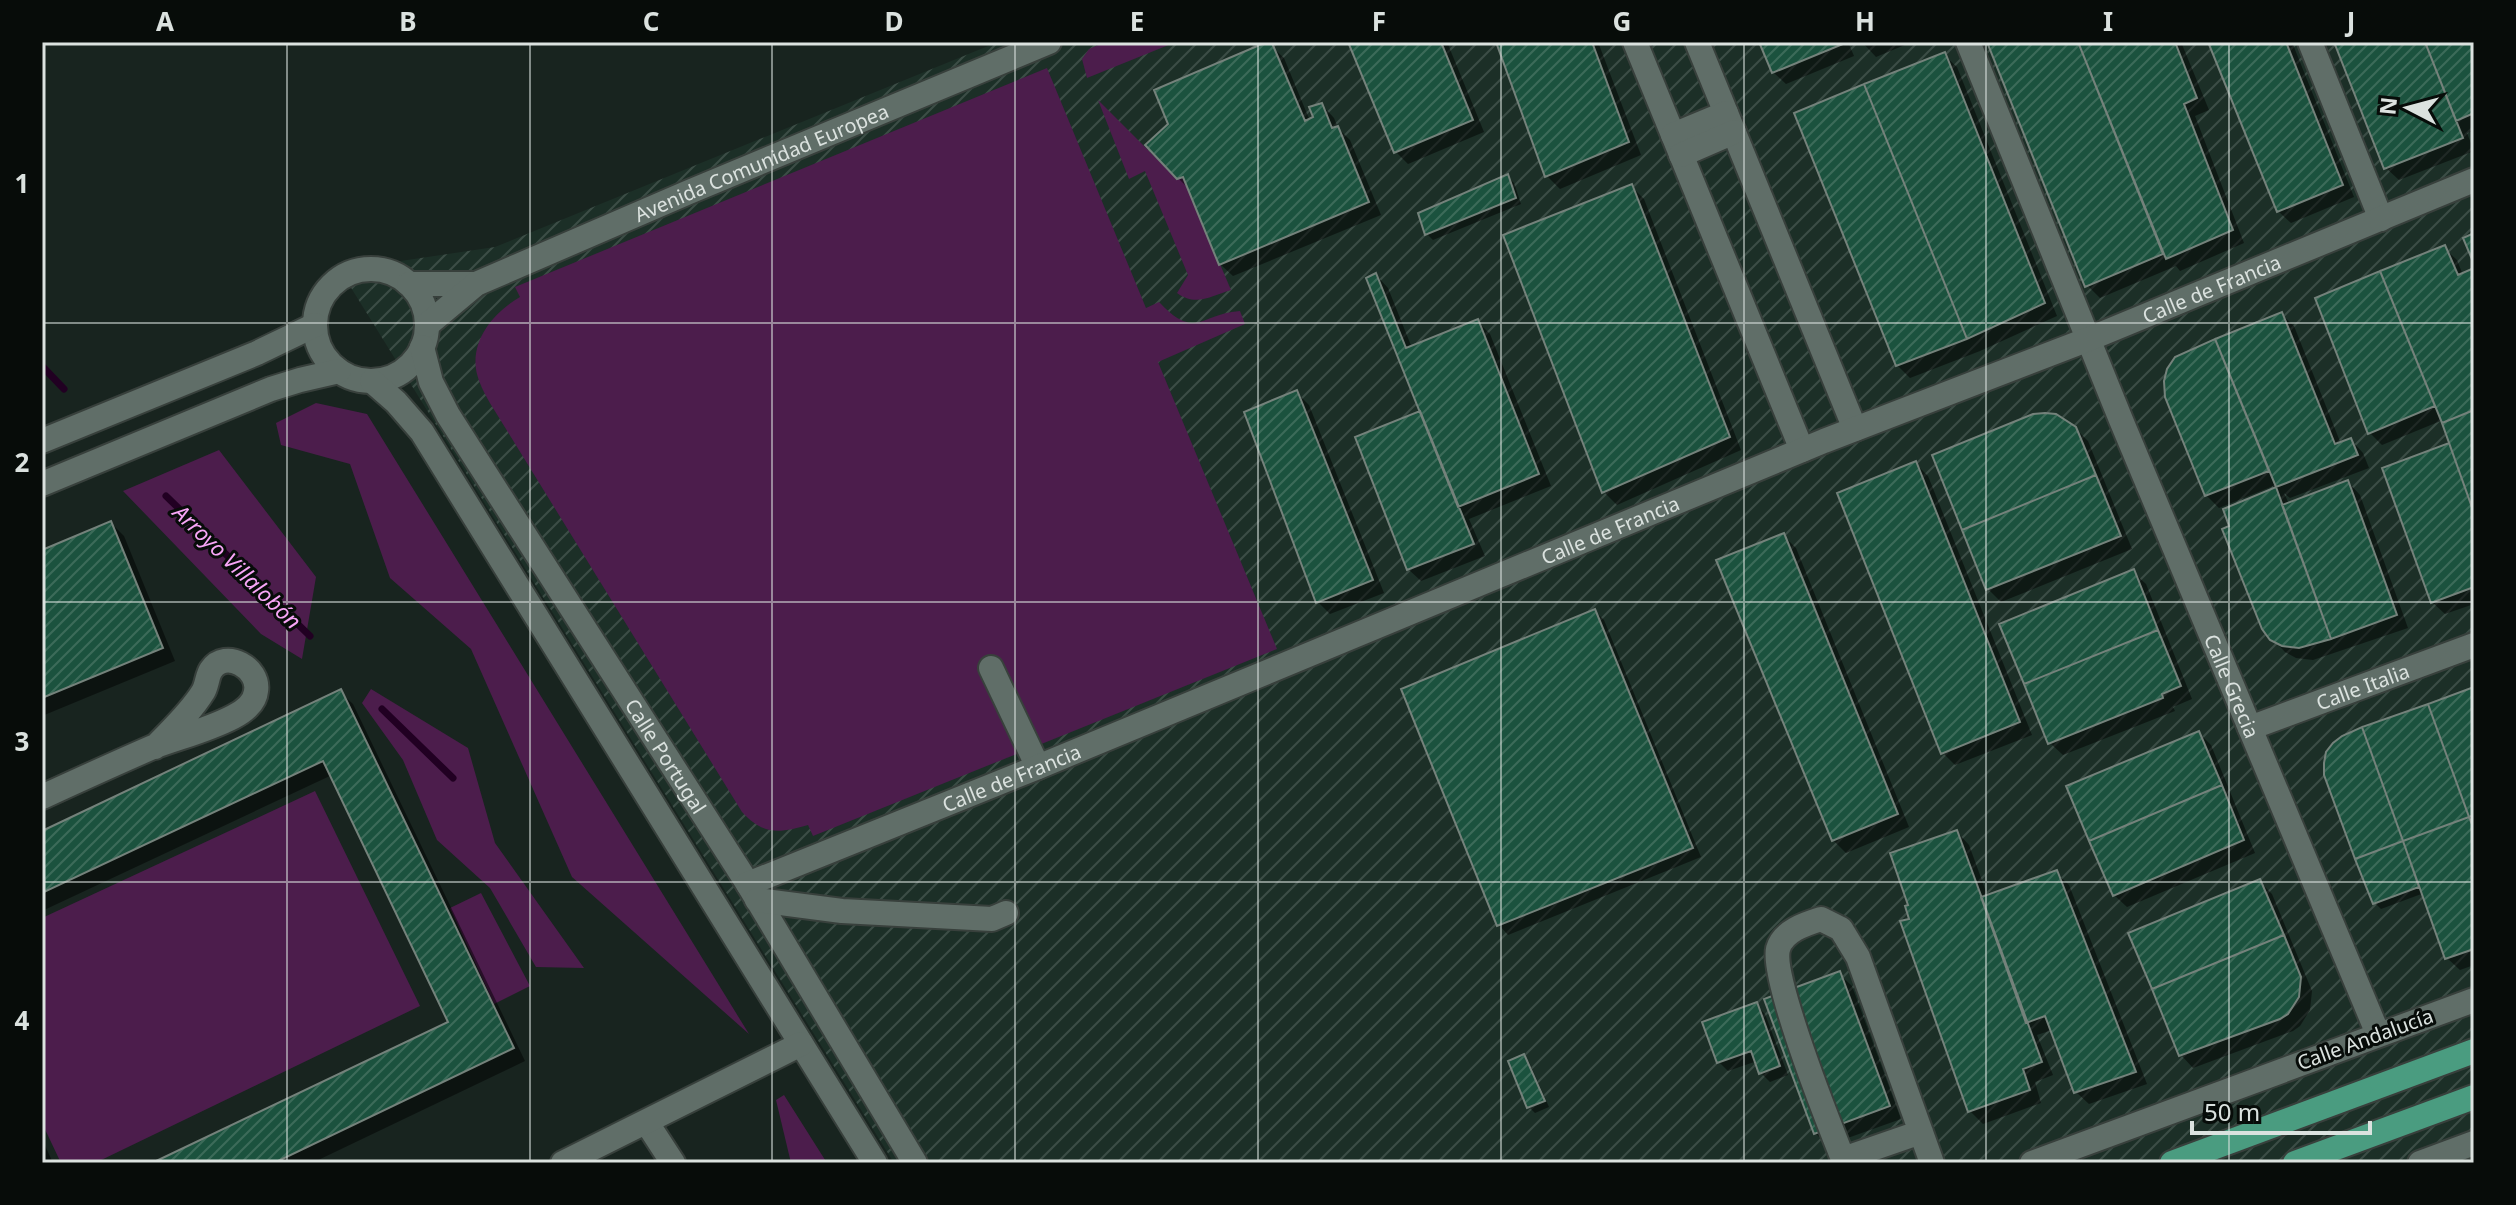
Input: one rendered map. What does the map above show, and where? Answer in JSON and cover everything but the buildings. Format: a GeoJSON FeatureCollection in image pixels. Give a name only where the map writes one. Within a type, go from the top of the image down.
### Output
{"type":"FeatureCollection","features":[{"type":"Feature","properties":{"kind":"main road"},"geometry":{"type":"LineString","coordinates":[[2172,1163],[2474,1051]]}},
{"type":"Feature","properties":{"kind":"main road"},"geometry":{"type":"LineString","coordinates":[[2295,1163],[2474,1097]]}},
{"type":"Feature","properties":{"kind":"street","name":"Avenida Comunidad Europea"},"geometry":{"type":"LineString","coordinates":[[425,336],[476,284],[1049,42]]}},
{"type":"Feature","properties":{"kind":"street"},"geometry":{"type":"LineString","coordinates":[[1635,42],[1802,450]]}},
{"type":"Feature","properties":{"kind":"street"},"geometry":{"type":"LineString","coordinates":[[1697,42],[1855,429]]}},
{"type":"Feature","properties":{"kind":"street","name":"Calle Grecia"},"geometry":{"type":"LineString","coordinates":[[1968,42],[2378,1034]]}},
{"type":"Feature","properties":{"kind":"street"},"geometry":{"type":"LineString","coordinates":[[2310,42],[2381,219]]}},
{"type":"Feature","properties":{"kind":"street"},"geometry":{"type":"LineString","coordinates":[[1677,145],[1730,122]]}},
{"type":"Feature","properties":{"kind":"street","name":"Calle de Francia"},"geometry":{"type":"LineString","coordinates":[[752,892],[1038,767],[1802,450],[2089,339],[2474,180]]}},
{"type":"Feature","properties":{"kind":"street"},"geometry":{"type":"LineString","coordinates":[[362,270],[379,270],[409,284],[425,310],[425,336],[414,361],[402,372],[388,379],[354,379],[326,359],[315,325],[323,295],[333,283],[362,270]]}},
{"type":"Feature","properties":{"kind":"street","name":"Avenida Comunidad Europea"},"geometry":{"type":"LineString","coordinates":[[409,284],[476,284]]}},
{"type":"Feature","properties":{"kind":"street"},"geometry":{"type":"LineString","coordinates":[[42,441],[257,353],[315,325]]}},
{"type":"Feature","properties":{"kind":"street","name":"Calle Portugal"},"geometry":{"type":"LineString","coordinates":[[425,336],[431,382],[448,415],[752,892],[915,1163]]}},
{"type":"Feature","properties":{"kind":"street"},"geometry":{"type":"LineString","coordinates":[[42,484],[271,389],[339,371]]}},
{"type":"Feature","properties":{"kind":"street","name":"Calle Portugal"},"geometry":{"type":"LineString","coordinates":[[372,381],[396,402],[422,432],[875,1163]]}},
{"type":"Feature","properties":{"kind":"street","name":"Calle Italia"},"geometry":{"type":"LineString","coordinates":[[2250,728],[2474,645]]}},
{"type":"Feature","properties":{"kind":"street"},"geometry":{"type":"LineString","coordinates":[[991,668],[1038,767]]}},
{"type":"Feature","properties":{"kind":"street"},"geometry":{"type":"LineString","coordinates":[[42,797],[155,747]]}},
{"type":"Feature","properties":{"kind":"street"},"geometry":{"type":"LineString","coordinates":[[752,892],[842,911],[992,919],[1006,913]]}},
{"type":"Feature","properties":{"kind":"street"},"geometry":{"type":"LineString","coordinates":[[1921,1132],[1843,1159],[1776,962],[1778,946],[1802,924],[1821,919],[1841,929],[1858,957],[1921,1132],[1932,1163]]}},
{"type":"Feature","properties":{"kind":"street","name":"Calle Andalucía"},"geometry":{"type":"LineString","coordinates":[[2032,1163],[2474,1000]]}},
{"type":"Feature","properties":{"kind":"street"},"geometry":{"type":"LineString","coordinates":[[563,1163],[801,1044]]}},
{"type":"Feature","properties":{"kind":"street"},"geometry":{"type":"LineString","coordinates":[[647,1123],[673,1163]]}},
{"type":"Feature","properties":{"kind":"street"},"geometry":{"type":"LineString","coordinates":[[2420,1163],[2474,1143]]}},
{"type":"Feature","properties":{"kind":"shaded area"},"geometry":{"type":"Polygon","coordinates":[[[998,42],[2474,42],[2474,1163],[894,1163],[340,270],[495,247],[998,42]]]}},
{"type":"Feature","properties":{"kind":"shaded area"},"geometry":{"type":"Polygon","coordinates":[[[1105,42],[1176,42],[1087,78],[1082,59],[1089,49],[1105,42]]]}},
{"type":"Feature","properties":{"kind":"shaded area"},"geometry":{"type":"Polygon","coordinates":[[[1047,68],[1146,308],[1159,302],[1171,314],[1190,323],[1240,311],[1245,324],[1158,362],[1277,649],[813,836],[808,825],[781,831],[765,829],[742,812],[491,404],[477,374],[475,362],[480,339],[493,319],[520,297],[515,287],[1047,68]]]}},
{"type":"Feature","properties":{"kind":"shaded area"},"geometry":{"type":"Polygon","coordinates":[[[1098,100],[1177,179],[1183,177],[1231,290],[1197,300],[1177,293],[1188,275],[1145,171],[1129,179],[1098,100]]]}},
{"type":"Feature","properties":{"kind":"shaded area"},"geometry":{"type":"Polygon","coordinates":[[[316,403],[367,414],[749,1034],[572,877],[471,649],[390,578],[350,464],[281,445],[276,423],[316,403]]]}},
{"type":"Feature","properties":{"kind":"shaded area"},"geometry":{"type":"Polygon","coordinates":[[[219,450],[316,577],[302,659],[261,634],[123,491],[219,450]]]}},
{"type":"Feature","properties":{"kind":"shaded area"},"geometry":{"type":"Polygon","coordinates":[[[371,689],[468,748],[495,843],[584,968],[536,967],[490,888],[437,840],[403,760],[362,703],[371,689]]]}},
{"type":"Feature","properties":{"kind":"shaded area"},"geometry":{"type":"Polygon","coordinates":[[[315,791],[420,1006],[95,1163],[61,1163],[42,1123],[42,918],[315,791]]]}},
{"type":"Feature","properties":{"kind":"shaded area"},"geometry":{"type":"Polygon","coordinates":[[[481,893],[530,986],[494,1004],[450,908],[481,893]]]}},
{"type":"Feature","properties":{"kind":"shaded area"},"geometry":{"type":"Polygon","coordinates":[[[784,1095],[827,1163],[791,1163],[776,1100],[784,1095]]]}},
{"type":"Feature","properties":{"kind":"waterway","name":"Arroyo Villalobón"},"geometry":{"type":"LineString","coordinates":[[42,366],[64,389]]}},
{"type":"Feature","properties":{"kind":"waterway","name":"Arroyo Villalobón"},"geometry":{"type":"LineString","coordinates":[[166,496],[310,636]]}},
{"type":"Feature","properties":{"kind":"waterway","name":"Arroyo Villalobón"},"geometry":{"type":"LineString","coordinates":[[382,709],[453,778]]}}]}
